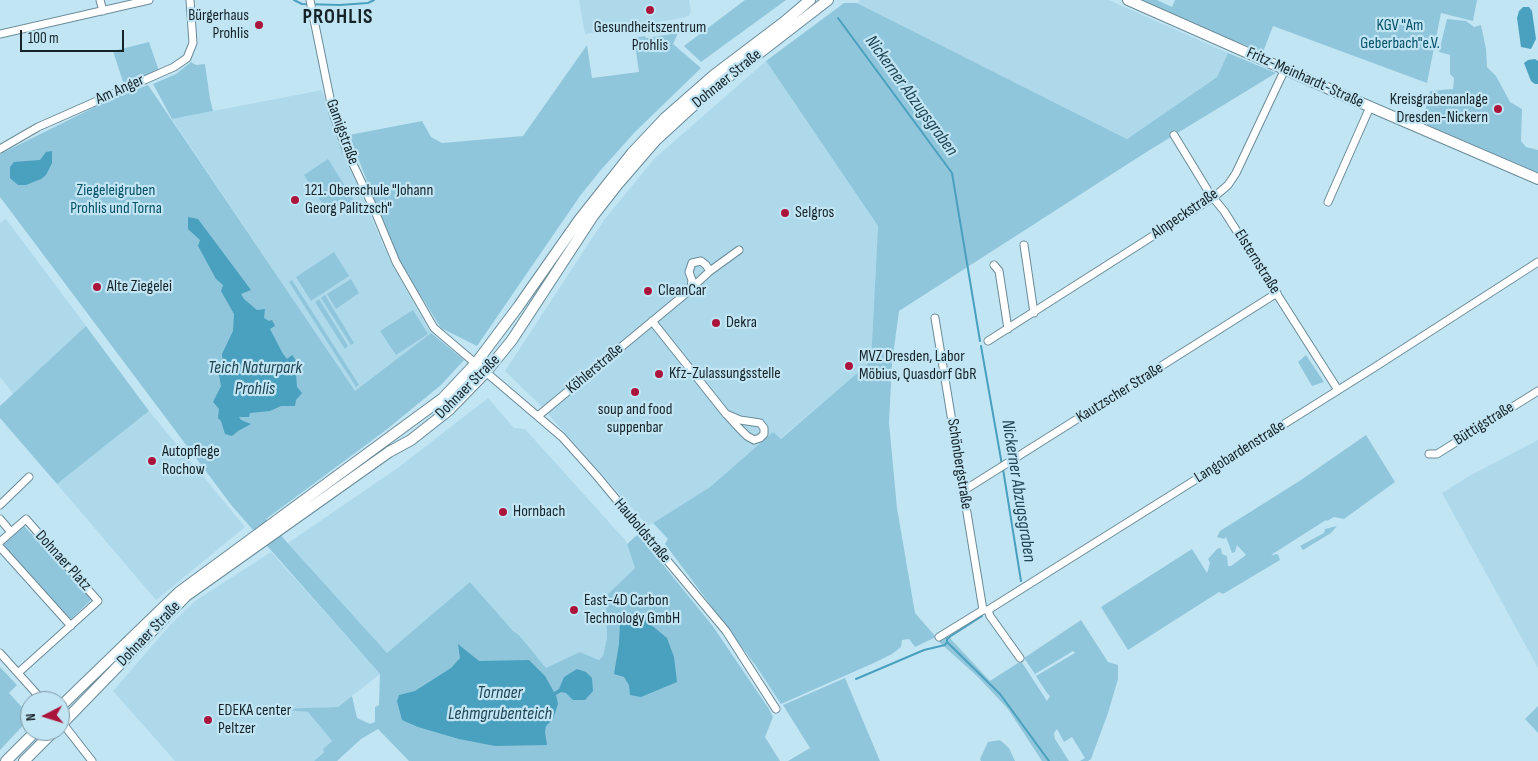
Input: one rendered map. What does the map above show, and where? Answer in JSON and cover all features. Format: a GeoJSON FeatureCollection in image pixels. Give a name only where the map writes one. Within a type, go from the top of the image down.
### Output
{"type":"FeatureCollection","features":[{"type":"Feature","properties":{"kind":"main road","name":"Dohnaer Straße"},"geometry":{"type":"LineString","coordinates":[[70,697],[179,592],[433,406],[476,363],[579,220],[632,153],[666,118],[714,75],[810,0]]}},
{"type":"Feature","properties":{"kind":"main road","name":"Dohnaer Straße"},"geometry":{"type":"LineString","coordinates":[[70,714],[186,596],[388,452],[411,440],[449,410],[486,372],[512,340],[593,216],[646,152],[705,95],[828,0]]}},
{"type":"Feature","properties":{"kind":"main road","name":"Fritz-Meinhardt-Straße"},"geometry":{"type":"LineString","coordinates":[[1128,0],[1538,180]]}},
{"type":"Feature","properties":{"kind":"main road"},"geometry":{"type":"LineString","coordinates":[[6,761],[26,741]]}},
{"type":"Feature","properties":{"kind":"main road"},"geometry":{"type":"LineString","coordinates":[[24,761],[44,741]]}},
{"type":"Feature","properties":{"kind":"street"},"geometry":{"type":"LineString","coordinates":[[100,0],[103,11]]}},
{"type":"Feature","properties":{"kind":"street"},"geometry":{"type":"LineString","coordinates":[[0,34],[149,0]]}},
{"type":"Feature","properties":{"kind":"street","name":"Am Anger"},"geometry":{"type":"LineString","coordinates":[[0,149],[38,127],[174,67],[188,58],[193,43],[190,0]]}},
{"type":"Feature","properties":{"kind":"street","name":"Gamigstraße"},"geometry":{"type":"LineString","coordinates":[[311,3],[333,113],[346,149],[396,262],[434,328],[486,372]]}},
{"type":"Feature","properties":{"kind":"street","name":"Alnpeckstraße"},"geometry":{"type":"LineString","coordinates":[[988,341],[1214,197],[1228,185],[1236,173],[1285,69]]}},
{"type":"Feature","properties":{"kind":"street"},"geometry":{"type":"LineString","coordinates":[[1328,202],[1370,107]]}},
{"type":"Feature","properties":{"kind":"street","name":"Elsternstraße"},"geometry":{"type":"LineString","coordinates":[[1174,135],[1210,194],[1214,197],[1277,293],[1338,390]]}},
{"type":"Feature","properties":{"kind":"street"},"geometry":{"type":"LineString","coordinates":[[1024,245],[1034,313]]}},
{"type":"Feature","properties":{"kind":"street","name":"Köhlerstraße"},"geometry":{"type":"LineString","coordinates":[[538,416],[691,289],[710,271],[740,250]]}},
{"type":"Feature","properties":{"kind":"street"},"geometry":{"type":"LineString","coordinates":[[691,289],[692,280],[689,272],[692,263],[701,262],[710,271]]}},
{"type":"Feature","properties":{"kind":"street","name":"Langobardenstraße"},"geometry":{"type":"LineString","coordinates":[[939,637],[986,610],[1338,390],[1538,262]]}},
{"type":"Feature","properties":{"kind":"street"},"geometry":{"type":"LineString","coordinates":[[994,265],[999,271],[1008,329]]}},
{"type":"Feature","properties":{"kind":"street","name":"Kautzscher Straße"},"geometry":{"type":"LineString","coordinates":[[963,491],[1277,293]]}},
{"type":"Feature","properties":{"kind":"street","name":"Schönbergstraße"},"geometry":{"type":"LineString","coordinates":[[935,318],[963,491],[986,610],[1020,658]]}},
{"type":"Feature","properties":{"kind":"street"},"geometry":{"type":"LineString","coordinates":[[652,321],[726,414],[747,436],[754,440],[764,434],[764,428],[760,423],[740,420],[726,414]]}},
{"type":"Feature","properties":{"kind":"street","name":"Hauboldstraße"},"geometry":{"type":"LineString","coordinates":[[486,372],[562,437],[596,475],[726,631],[776,709]]}},
{"type":"Feature","properties":{"kind":"street","name":"Büttigstraße"},"geometry":{"type":"LineString","coordinates":[[1429,454],[1437,454],[1538,391]]}},
{"type":"Feature","properties":{"kind":"street"},"geometry":{"type":"LineString","coordinates":[[0,505],[29,477]]}},
{"type":"Feature","properties":{"kind":"street"},"geometry":{"type":"LineString","coordinates":[[0,519],[11,532]]}},
{"type":"Feature","properties":{"kind":"street","name":"Dohnaer Platz"},"geometry":{"type":"LineString","coordinates":[[0,542],[26,519],[98,601],[18,673]]}},
{"type":"Feature","properties":{"kind":"street"},"geometry":{"type":"LineString","coordinates":[[0,547],[71,626]]}},
{"type":"Feature","properties":{"kind":"street"},"geometry":{"type":"LineString","coordinates":[[0,653],[34,691]]}},
{"type":"Feature","properties":{"kind":"street"},"geometry":{"type":"LineString","coordinates":[[70,734],[92,761]]}},
{"type":"Feature","properties":{"kind":"shaded area"},"geometry":{"type":"Polygon","coordinates":[[[579,0],[689,0],[691,11],[689,16],[682,18],[585,34],[579,0]]]}},
{"type":"Feature","properties":{"kind":"shaded area"},"geometry":{"type":"Polygon","coordinates":[[[860,0],[1109,0],[1228,53],[1217,77],[1127,139],[857,3],[860,0]]]}},
{"type":"Feature","properties":{"kind":"shaded area"},"geometry":{"type":"Polygon","coordinates":[[[766,61],[878,226],[871,361],[780,439],[773,432],[710,487],[648,526],[540,405],[505,371],[604,220],[654,159],[766,61]]]}},
{"type":"Feature","properties":{"kind":"shaded area","name":"121. Oberschule \"Johann Georg Palitzsch\""},"geometry":{"type":"Polygon","coordinates":[[[322,90],[336,136],[391,263],[431,333],[355,392],[172,119],[322,90]]]}},
{"type":"Feature","properties":{"kind":"shaded area"},"geometry":{"type":"Polygon","coordinates":[[[6,219],[86,326],[14,395],[0,377],[0,223],[6,219]]]}},
{"type":"Feature","properties":{"kind":"shaded area"},"geometry":{"type":"Polygon","coordinates":[[[488,398],[514,428],[525,429],[626,541],[635,568],[608,594],[606,610],[607,638],[603,656],[599,660],[580,652],[546,669],[519,635],[511,630],[470,582],[387,654],[288,543],[399,467],[488,398]]]}},
{"type":"Feature","properties":{"kind":"shaded area"},"geometry":{"type":"Polygon","coordinates":[[[149,411],[245,527],[156,600],[57,484],[149,411]]]}},
{"type":"Feature","properties":{"kind":"shaded area"},"geometry":{"type":"Polygon","coordinates":[[[1538,440],[1538,668],[1442,493],[1471,475],[1538,440]]]}},
{"type":"Feature","properties":{"kind":"shaded area"},"geometry":{"type":"Polygon","coordinates":[[[271,552],[380,674],[338,707],[278,709],[308,712],[332,741],[314,761],[175,761],[113,691],[171,624],[195,601],[271,552]]]}},
{"type":"Feature","properties":{"kind":"green space"},"geometry":{"type":"Polygon","coordinates":[[[745,0],[786,0],[701,62],[684,46],[745,0]]]}},
{"type":"Feature","properties":{"kind":"green space","name":"KGV \"Am Geberbach\"e.V."},"geometry":{"type":"Polygon","coordinates":[[[1141,0],[1157,0],[1172,7],[1175,0],[1477,0],[1473,21],[1441,13],[1427,83],[1273,26],[1263,52],[1141,0]]]}},
{"type":"Feature","properties":{"kind":"green space"},"geometry":{"type":"Polygon","coordinates":[[[844,3],[857,3],[1127,139],[1217,77],[1228,53],[1276,73],[1148,151],[899,311],[892,363],[889,423],[897,508],[915,613],[936,637],[915,647],[909,639],[902,640],[901,647],[892,654],[781,704],[756,666],[665,544],[668,539],[653,523],[710,487],[773,432],[781,439],[871,361],[878,226],[766,61],[844,3]]]}},
{"type":"Feature","properties":{"kind":"green space"},"geometry":{"type":"Polygon","coordinates":[[[1447,19],[1466,21],[1474,27],[1481,25],[1486,49],[1487,67],[1496,76],[1510,102],[1522,109],[1521,141],[1526,147],[1538,150],[1538,173],[1427,125],[1424,116],[1430,91],[1453,89],[1454,78],[1450,74],[1450,55],[1439,52],[1447,19]]]}},
{"type":"Feature","properties":{"kind":"green space"},"geometry":{"type":"Polygon","coordinates":[[[678,33],[673,44],[701,68],[634,133],[600,171],[580,196],[477,346],[441,328],[397,258],[349,135],[422,121],[431,137],[442,143],[523,136],[587,45],[592,78],[639,72],[634,38],[678,33]]]}},
{"type":"Feature","properties":{"kind":"green space"},"geometry":{"type":"Polygon","coordinates":[[[149,42],[159,71],[124,85],[113,51],[149,42]]]}},
{"type":"Feature","properties":{"kind":"green space"},"geometry":{"type":"Polygon","coordinates":[[[191,62],[196,65],[205,64],[213,111],[172,119],[153,84],[176,74],[191,62]]]}},
{"type":"Feature","properties":{"kind":"green space","name":"Ziegeleigruben Prohlis und Torna"},"geometry":{"type":"Polygon","coordinates":[[[148,85],[355,391],[431,333],[464,360],[441,385],[386,430],[266,519],[387,653],[470,582],[513,631],[519,635],[546,668],[580,652],[599,660],[603,656],[607,638],[606,610],[608,594],[635,568],[627,544],[638,534],[712,625],[769,709],[773,717],[765,737],[780,761],[409,761],[378,729],[361,739],[337,761],[314,761],[332,741],[308,712],[272,709],[338,707],[352,696],[357,718],[370,724],[375,722],[375,707],[379,705],[380,674],[232,506],[0,197],[0,154],[113,98],[148,85]]]}},
{"type":"Feature","properties":{"kind":"green space"},"geometry":{"type":"Polygon","coordinates":[[[328,159],[355,202],[331,217],[304,175],[328,159]]]}},
{"type":"Feature","properties":{"kind":"green space"},"geometry":{"type":"Polygon","coordinates":[[[334,252],[349,276],[311,301],[296,277],[334,252]]]}},
{"type":"Feature","properties":{"kind":"green space"},"geometry":{"type":"Polygon","coordinates":[[[351,279],[359,293],[336,309],[327,294],[351,279]]]}},
{"type":"Feature","properties":{"kind":"green space"},"geometry":{"type":"Polygon","coordinates":[[[292,280],[359,385],[356,387],[289,282],[292,280]]]}},
{"type":"Feature","properties":{"kind":"green space"},"geometry":{"type":"Polygon","coordinates":[[[325,295],[354,343],[351,345],[321,298],[325,295]]]}},
{"type":"Feature","properties":{"kind":"green space"},"geometry":{"type":"Polygon","coordinates":[[[319,299],[348,346],[345,349],[315,302],[319,299]]]}},
{"type":"Feature","properties":{"kind":"green space"},"geometry":{"type":"Polygon","coordinates":[[[413,310],[428,334],[396,355],[380,331],[413,310]]]}},
{"type":"Feature","properties":{"kind":"green space"},"geometry":{"type":"Polygon","coordinates":[[[86,326],[149,411],[57,484],[0,418],[0,406],[86,326]]]}},
{"type":"Feature","properties":{"kind":"green space"},"geometry":{"type":"Polygon","coordinates":[[[1306,355],[1324,382],[1312,386],[1298,362],[1306,355]]]}},
{"type":"Feature","properties":{"kind":"green space"},"geometry":{"type":"Polygon","coordinates":[[[1366,435],[1395,482],[1344,519],[1334,517],[1326,520],[1271,555],[1278,554],[1280,560],[1223,594],[1219,592],[1128,650],[1101,607],[1192,549],[1207,573],[1210,563],[1208,559],[1217,549],[1221,548],[1222,554],[1227,556],[1228,566],[1231,566],[1246,555],[1237,545],[1235,552],[1232,553],[1226,537],[1224,539],[1217,537],[1220,531],[1301,480],[1366,435]]]}},
{"type":"Feature","properties":{"kind":"green space"},"geometry":{"type":"Polygon","coordinates":[[[24,526],[92,599],[69,621],[1,547],[24,526]]]}},
{"type":"Feature","properties":{"kind":"green space"},"geometry":{"type":"Polygon","coordinates":[[[1337,526],[1331,533],[1303,550],[1300,546],[1324,533],[1325,529],[1337,526]]]}},
{"type":"Feature","properties":{"kind":"green space"},"geometry":{"type":"Polygon","coordinates":[[[1081,620],[1108,662],[1118,665],[1118,679],[1091,759],[1080,761],[1085,758],[1072,737],[1064,742],[1057,729],[1054,733],[1055,739],[1069,761],[1042,761],[1008,709],[978,677],[938,641],[947,635],[990,681],[1021,661],[1047,701],[1050,696],[1036,676],[1075,653],[1073,651],[1035,674],[1024,658],[1081,620]]]}},
{"type":"Feature","properties":{"kind":"green space"},"geometry":{"type":"Polygon","coordinates":[[[0,667],[17,685],[9,693],[20,705],[20,729],[0,750],[0,667]]]}},
{"type":"Feature","properties":{"kind":"green space"},"geometry":{"type":"Polygon","coordinates":[[[845,678],[880,761],[788,761],[810,748],[783,705],[845,678]]]}},
{"type":"Feature","properties":{"kind":"green space"},"geometry":{"type":"Polygon","coordinates":[[[1538,706],[1538,733],[1525,719],[1538,706]]]}},
{"type":"Feature","properties":{"kind":"green space"},"geometry":{"type":"Polygon","coordinates":[[[1000,740],[1009,748],[1015,761],[981,761],[980,759],[988,742],[1000,740]]]}},
{"type":"Feature","properties":{"kind":"water"},"geometry":{"type":"Polygon","coordinates":[[[1523,7],[1529,7],[1532,11],[1536,39],[1531,49],[1521,47],[1517,18],[1519,11],[1523,7]]]}},
{"type":"Feature","properties":{"kind":"water"},"geometry":{"type":"Polygon","coordinates":[[[1535,59],[1538,61],[1538,84],[1531,81],[1524,63],[1535,59]]]}},
{"type":"Feature","properties":{"kind":"water"},"geometry":{"type":"Polygon","coordinates":[[[52,151],[52,163],[46,175],[41,179],[26,185],[18,185],[10,178],[10,167],[14,162],[40,160],[46,152],[52,151]]]}},
{"type":"Feature","properties":{"kind":"water","name":"Teich Naturpark Prohlis"},"geometry":{"type":"Polygon","coordinates":[[[188,217],[198,219],[251,290],[241,294],[244,299],[257,310],[265,309],[264,318],[269,321],[272,320],[275,326],[270,329],[283,354],[287,359],[292,355],[298,363],[289,372],[291,376],[296,373],[297,387],[302,393],[296,400],[295,406],[281,406],[270,411],[250,413],[249,417],[239,417],[241,420],[251,424],[232,436],[225,434],[221,421],[218,418],[219,409],[213,402],[221,386],[216,370],[223,364],[222,354],[233,331],[234,314],[221,291],[223,285],[216,279],[198,246],[200,240],[188,229],[188,217]]]}},
{"type":"Feature","properties":{"kind":"water"},"geometry":{"type":"Polygon","coordinates":[[[632,613],[644,614],[650,624],[667,638],[674,657],[677,682],[641,697],[630,695],[629,685],[624,677],[614,674],[619,644],[620,622],[624,617],[632,613]]]}},
{"type":"Feature","properties":{"kind":"water","name":"Tornaer Lehmgrubenteich"},"geometry":{"type":"Polygon","coordinates":[[[458,644],[479,661],[529,660],[545,676],[554,692],[559,689],[564,677],[577,669],[586,672],[592,678],[593,691],[585,700],[573,700],[566,693],[561,692],[556,695],[558,704],[553,719],[546,726],[547,745],[495,746],[459,739],[418,727],[402,720],[397,701],[399,695],[415,691],[451,668],[460,658],[458,644]]]}},
{"type":"Feature","properties":{"kind":"waterway"},"geometry":{"type":"LineString","coordinates":[[294,0],[302,4],[340,5],[368,3],[374,0]]}},
{"type":"Feature","properties":{"kind":"waterway","name":"Nickerner Abzugsgraben"},"geometry":{"type":"LineString","coordinates":[[838,18],[952,173],[980,341]]}},
{"type":"Feature","properties":{"kind":"waterway","name":"Nickerner Abzugsgraben"},"geometry":{"type":"LineString","coordinates":[[981,346],[1002,465]]}},
{"type":"Feature","properties":{"kind":"waterway","name":"Nickerner Abzugsgraben"},"geometry":{"type":"LineString","coordinates":[[1003,469],[1021,581]]}},
{"type":"Feature","properties":{"kind":"waterway","name":"Nickerner Abzugsgraben"},"geometry":{"type":"LineString","coordinates":[[982,616],[951,636],[947,639],[947,642],[1000,694],[1049,761]]}},
{"type":"Feature","properties":{"kind":"waterway"},"geometry":{"type":"LineString","coordinates":[[856,679],[924,650],[945,645],[947,642]]}},
{"type":"Feature","properties":{"kind":"place","name":"Gesundheitszentrum Prohlis"},"geometry":{"type":"Point","coordinates":[650,10]}},
{"type":"Feature","properties":{"kind":"place","name":"Bürgerhaus Prohlis"},"geometry":{"type":"Point","coordinates":[259,25]}},
{"type":"Feature","properties":{"kind":"place","name":"Kreisgrabenanlage Dresden-Nickern"},"geometry":{"type":"Point","coordinates":[1498,109]}},
{"type":"Feature","properties":{"kind":"place","name":"121. Oberschule \"Johann Georg Palitzsch\""},"geometry":{"type":"Point","coordinates":[295,200]}},
{"type":"Feature","properties":{"kind":"place","name":"Selgros"},"geometry":{"type":"Point","coordinates":[785,213]}},
{"type":"Feature","properties":{"kind":"place","name":"Alte Ziegelei"},"geometry":{"type":"Point","coordinates":[97,287]}},
{"type":"Feature","properties":{"kind":"place","name":"CleanCar"},"geometry":{"type":"Point","coordinates":[648,291]}},
{"type":"Feature","properties":{"kind":"place","name":"Dekra"},"geometry":{"type":"Point","coordinates":[716,323]}},
{"type":"Feature","properties":{"kind":"place","name":"MVZ Dresden, Labor Möbius, Quasdorf GbR"},"geometry":{"type":"Point","coordinates":[849,366]}},
{"type":"Feature","properties":{"kind":"place","name":"Kfz-Zulassungsstelle"},"geometry":{"type":"Point","coordinates":[659,374]}},
{"type":"Feature","properties":{"kind":"place","name":"soup and food suppenbar"},"geometry":{"type":"Point","coordinates":[635,392]}},
{"type":"Feature","properties":{"kind":"place","name":"Autopflege Rochow"},"geometry":{"type":"Point","coordinates":[152,461]}},
{"type":"Feature","properties":{"kind":"place","name":"Hornbach"},"geometry":{"type":"Point","coordinates":[503,512]}},
{"type":"Feature","properties":{"kind":"place","name":"East-4D Carbon Technology GmbH"},"geometry":{"type":"Point","coordinates":[574,610]}},
{"type":"Feature","properties":{"kind":"place","name":"EDEKA center Peltzer"},"geometry":{"type":"Point","coordinates":[208,720]}},
{"type":"Feature","properties":{"kind":"district","name":"PROHLIS"},"geometry":{"type":"Point","coordinates":[338,18]}}]}
